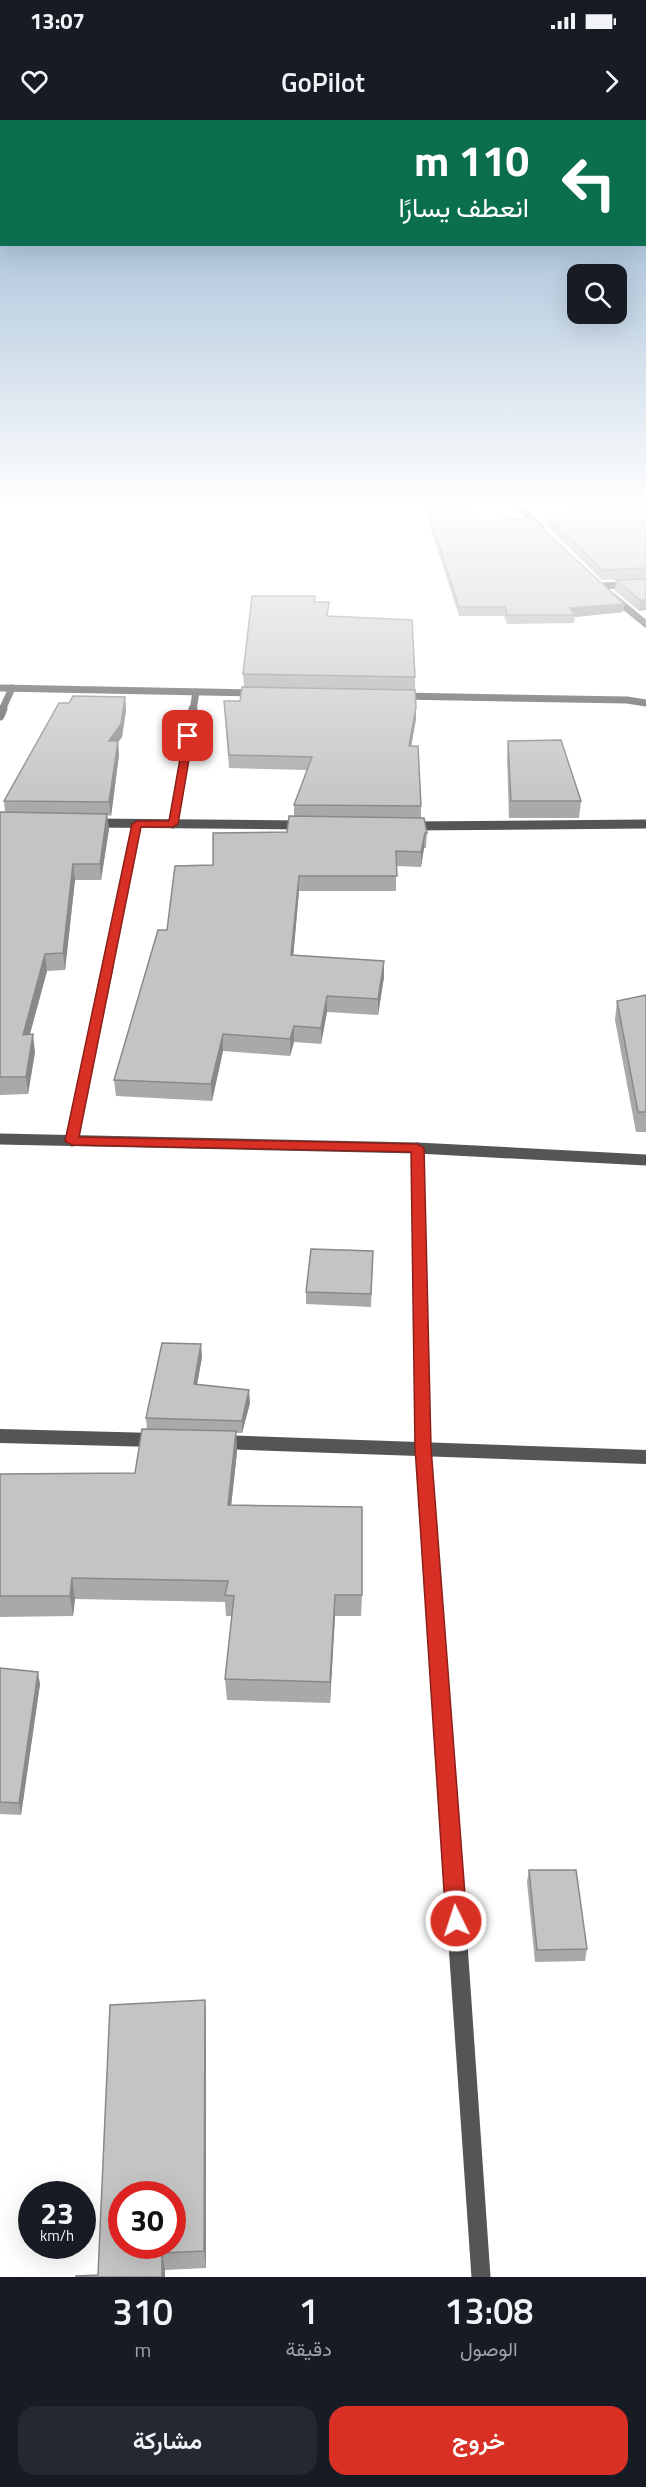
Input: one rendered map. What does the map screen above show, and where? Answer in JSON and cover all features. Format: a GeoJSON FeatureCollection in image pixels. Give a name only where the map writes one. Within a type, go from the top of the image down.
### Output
{"type":"FeatureCollection","features":[{"type":"Feature","properties":{"kind":"street"},"geometry":{"type":"LineString","coordinates":[[627,609],[646,624]]}},
{"type":"Feature","properties":{"kind":"street"},"geometry":{"type":"LineString","coordinates":[[0,688],[268,694]]}},
{"type":"Feature","properties":{"kind":"street"},"geometry":{"type":"LineString","coordinates":[[0,716],[12,688]]}},
{"type":"Feature","properties":{"kind":"street"},"geometry":{"type":"LineString","coordinates":[[173,824],[196,692]]}},
{"type":"Feature","properties":{"kind":"street"},"geometry":{"type":"LineString","coordinates":[[387,696],[627,700],[646,703]]}},
{"type":"Feature","properties":{"kind":"street"},"geometry":{"type":"LineString","coordinates":[[80,823],[315,825]]}},
{"type":"Feature","properties":{"kind":"street"},"geometry":{"type":"LineString","coordinates":[[72,1141],[137,824]]}},
{"type":"Feature","properties":{"kind":"street"},"geometry":{"type":"LineString","coordinates":[[398,826],[646,824]]}},
{"type":"Feature","properties":{"kind":"street"},"geometry":{"type":"LineString","coordinates":[[0,1139],[417,1148],[646,1161]]}},
{"type":"Feature","properties":{"kind":"street"},"geometry":{"type":"LineString","coordinates":[[417,1148],[423,1447],[481,2277]]}},
{"type":"Feature","properties":{"kind":"street"},"geometry":{"type":"LineString","coordinates":[[0,1436],[165,1440]]}},
{"type":"Feature","properties":{"kind":"street"},"geometry":{"type":"LineString","coordinates":[[200,1441],[423,1447],[646,1457]]}},
{"type":"Feature","properties":{"kind":"building"},"geometry":{"type":"Polygon","coordinates":[[[251,609],[328,609],[327,616],[412,620],[415,677],[243,674],[251,609]]]}},
{"type":"Feature","properties":{"kind":"building"},"geometry":{"type":"Polygon","coordinates":[[[505,609],[570,609],[575,615],[507,615],[505,609]]]}},
{"type":"Feature","properties":{"kind":"building"},"geometry":{"type":"Polygon","coordinates":[[[242,687],[415,690],[416,707],[409,746],[418,746],[421,806],[294,805],[312,757],[229,755],[224,701],[240,701],[242,687]]]}},
{"type":"Feature","properties":{"kind":"building"},"geometry":{"type":"Polygon","coordinates":[[[73,696],[125,697],[121,724],[109,741],[118,741],[109,802],[4,801],[59,703],[69,703],[73,696]]]}},
{"type":"Feature","properties":{"kind":"building"},"geometry":{"type":"Polygon","coordinates":[[[561,740],[581,801],[511,801],[508,741],[561,740]]]}},
{"type":"Feature","properties":{"kind":"building"},"geometry":{"type":"Polygon","coordinates":[[[0,812],[107,814],[100,864],[73,864],[63,953],[45,954],[23,1035],[33,1034],[26,1077],[0,1077],[0,812]]]}},
{"type":"Feature","properties":{"kind":"building"},"geometry":{"type":"Polygon","coordinates":[[[289,816],[424,818],[427,833],[425,833],[421,852],[396,851],[397,876],[299,876],[291,955],[384,961],[378,999],[327,996],[321,1028],[294,1026],[290,1039],[223,1034],[211,1084],[114,1080],[158,930],[167,930],[175,866],[213,865],[213,833],[287,832],[289,816]]]}},
{"type":"Feature","properties":{"kind":"building"},"geometry":{"type":"Polygon","coordinates":[[[646,995],[646,1112],[638,1112],[617,1001],[646,995]]]}},
{"type":"Feature","properties":{"kind":"building"},"geometry":{"type":"Polygon","coordinates":[[[311,1249],[373,1251],[371,1294],[306,1292],[311,1249]]]}},
{"type":"Feature","properties":{"kind":"building"},"geometry":{"type":"Polygon","coordinates":[[[162,1343],[201,1344],[194,1384],[249,1390],[242,1421],[146,1418],[162,1343]]]}},
{"type":"Feature","properties":{"kind":"building"},"geometry":{"type":"Polygon","coordinates":[[[142,1429],[236,1431],[228,1505],[362,1507],[362,1595],[335,1595],[330,1682],[225,1679],[234,1596],[225,1595],[228,1581],[72,1578],[70,1596],[0,1596],[0,1474],[135,1473],[142,1429]]]}},
{"type":"Feature","properties":{"kind":"building"},"geometry":{"type":"Polygon","coordinates":[[[0,1668],[38,1672],[19,1803],[0,1802],[0,1668]]]}},
{"type":"Feature","properties":{"kind":"building"},"geometry":{"type":"Polygon","coordinates":[[[529,1870],[576,1870],[587,1949],[537,1950],[529,1870]]]}},
{"type":"Feature","properties":{"kind":"building"},"geometry":{"type":"Polygon","coordinates":[[[205,2000],[204,2251],[186,2252],[186,2181],[108,2181],[108,2259],[162,2259],[162,2277],[76,2277],[98,2275],[110,2005],[205,2000]]]}},
{"type":"Feature","properties":{"kind":"route"},"geometry":{"type":"LineString","coordinates":[[188,736],[173,824],[137,824],[72,1141],[417,1148],[423,1447],[456,1921]]}}]}
